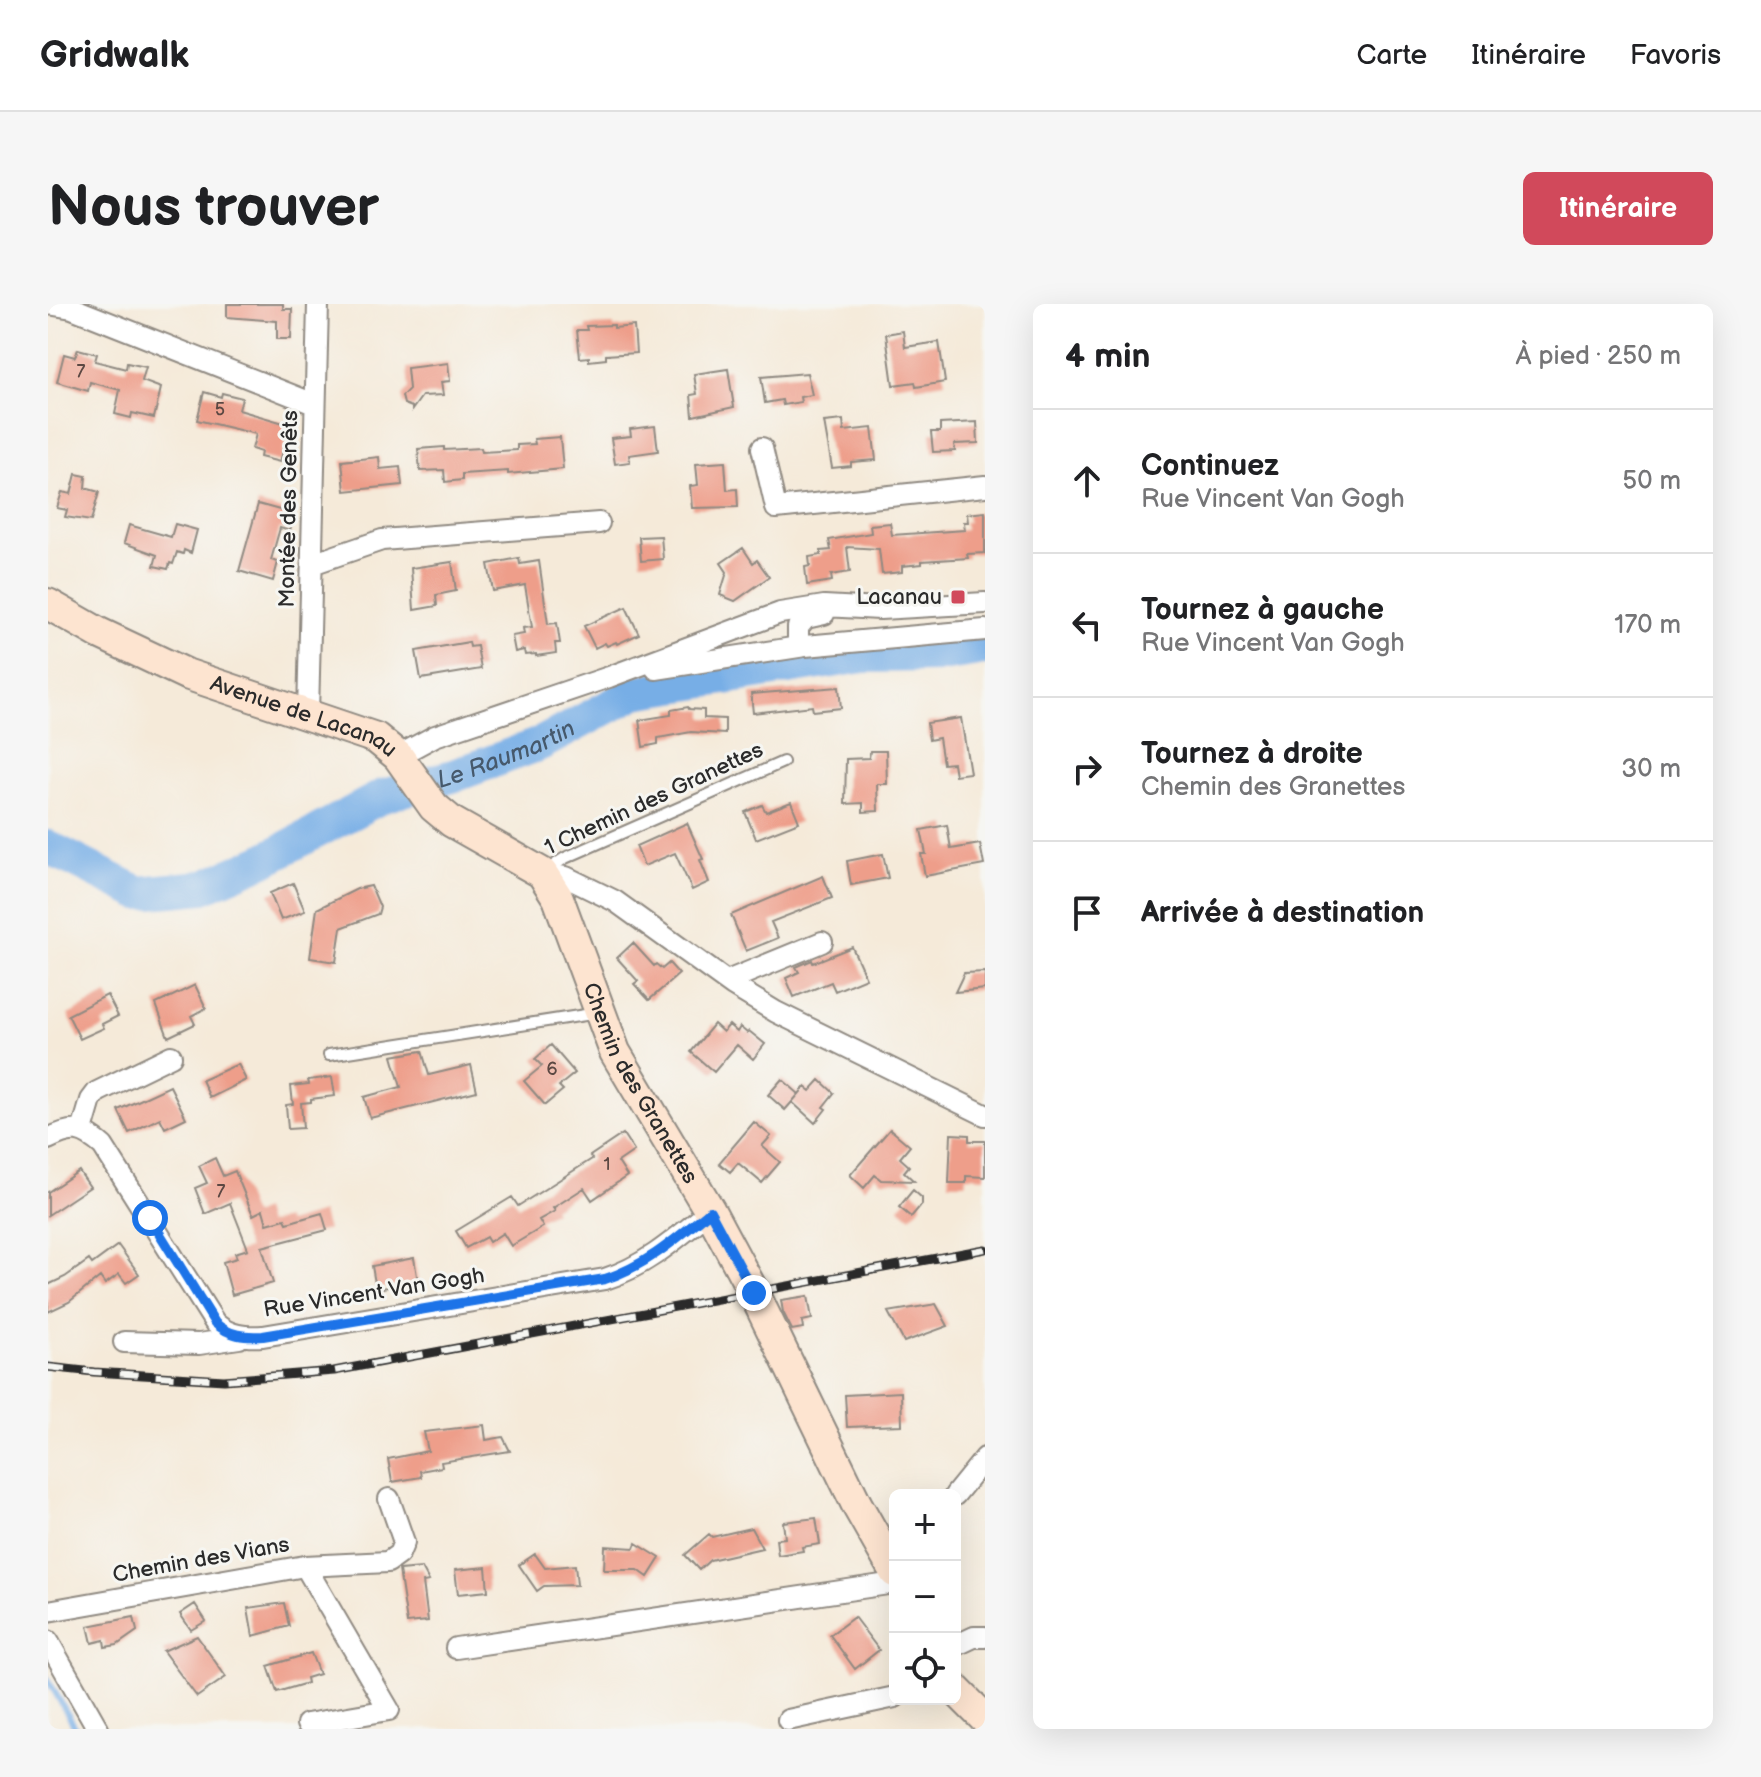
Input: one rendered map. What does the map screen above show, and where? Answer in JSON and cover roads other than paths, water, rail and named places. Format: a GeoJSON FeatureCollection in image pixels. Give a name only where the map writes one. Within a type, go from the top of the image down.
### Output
{"type":"FeatureCollection","features":[{"type":"Feature","properties":{"kind":"street"},"geometry":{"type":"LineString","coordinates":[[48,304],[72,308],[314,404]]}},
{"type":"Feature","properties":{"kind":"street","name":"Montée des Genêts"},"geometry":{"type":"LineString","coordinates":[[308,714],[318,304]]}},
{"type":"Feature","properties":{"kind":"street"},"geometry":{"type":"LineString","coordinates":[[762,448],[776,508],[985,486]]}},
{"type":"Feature","properties":{"kind":"street"},"geometry":{"type":"LineString","coordinates":[[312,564],[382,540],[599,523]]}},
{"type":"Feature","properties":{"kind":"street","name":"Avenue de Lacanau"},"geometry":{"type":"LineString","coordinates":[[805,646],[798,640],[797,633],[806,618],[880,609],[985,603]]}},
{"type":"Feature","properties":{"kind":"street","name":"Avenue de Lacanau"},"geometry":{"type":"LineString","coordinates":[[48,604],[99,633],[186,674],[376,738],[398,756],[435,736],[609,677],[780,613],[824,606],[880,609]]}},
{"type":"Feature","properties":{"kind":"street","name":"Avenue de Lacanau"},"geometry":{"type":"LineString","coordinates":[[609,677],[805,646],[985,630]]}},
{"type":"Feature","properties":{"kind":"street"},"geometry":{"type":"LineString","coordinates":[[398,756],[434,807],[452,822],[542,873],[566,877],[615,901],[776,1012],[985,1115]]}},
{"type":"Feature","properties":{"kind":"street","name":"Chemin des Granettes"},"geometry":{"type":"LineString","coordinates":[[542,873],[558,898],[615,1052],[710,1211],[754,1293],[857,1505],[890,1561]]}},
{"type":"Feature","properties":{"kind":"street"},"geometry":{"type":"LineString","coordinates":[[727,981],[822,942]]}},
{"type":"Feature","properties":{"kind":"street"},"geometry":{"type":"LineString","coordinates":[[48,1139],[75,1129],[82,1131],[91,1100],[97,1092],[171,1056]]}},
{"type":"Feature","properties":{"kind":"street","name":"Rue Vincent Van Gogh"},"geometry":{"type":"LineString","coordinates":[[82,1131],[89,1133],[115,1161],[215,1323],[226,1332],[243,1337],[605,1279],[628,1271],[650,1257],[710,1211]]}},
{"type":"Feature","properties":{"kind":"street"},"geometry":{"type":"LineString","coordinates":[[124,1342],[199,1344],[243,1337]]}},
{"type":"Feature","properties":{"kind":"street"},"geometry":{"type":"LineString","coordinates":[[960,1489],[985,1458]]}},
{"type":"Feature","properties":{"kind":"street"},"geometry":{"type":"LineString","coordinates":[[305,1566],[388,1562],[399,1554],[404,1542],[389,1499]]}},
{"type":"Feature","properties":{"kind":"street","name":"Chemin des Vians"},"geometry":{"type":"LineString","coordinates":[[48,1611],[305,1566],[389,1710],[307,1724]]}},
{"type":"Feature","properties":{"kind":"street","name":"Chemin des Granettes"},"geometry":{"type":"LineString","coordinates":[[456,1648],[889,1567]]}},
{"type":"Feature","properties":{"kind":"street"},"geometry":{"type":"LineString","coordinates":[[961,1643],[974,1637],[985,1637]]}},
{"type":"Feature","properties":{"kind":"street"},"geometry":{"type":"LineString","coordinates":[[48,1641],[98,1729]]}},
{"type":"Feature","properties":{"kind":"street"},"geometry":{"type":"LineString","coordinates":[[961,1695],[985,1719]]}},
{"type":"Feature","properties":{"kind":"street"},"geometry":{"type":"LineString","coordinates":[[788,1720],[889,1698]]}},
{"type":"Feature","properties":{"kind":"lane","name":"1 Chemin des Granettes"},"geometry":{"type":"LineString","coordinates":[[542,873],[565,858],[783,762]]}},
{"type":"Feature","properties":{"kind":"lane"},"geometry":{"type":"LineString","coordinates":[[329,1055],[600,1013]]}},
{"type":"Feature","properties":{"kind":"waterway","name":"Le Raumartin"},"geometry":{"type":"LineString","coordinates":[[48,847],[139,893],[203,887],[262,861],[383,796],[456,775],[540,744],[636,692],[864,656],[941,655],[985,648]]}},
{"type":"Feature","properties":{"kind":"waterway"},"geometry":{"type":"LineString","coordinates":[[48,1680],[76,1729]]}},
{"type":"Feature","properties":{"kind":"railway"},"geometry":{"type":"LineString","coordinates":[[48,1367],[224,1380],[334,1371],[985,1249]]}},
{"type":"Feature","properties":{"kind":"place","name":"Lacanau"},"geometry":{"type":"Point","coordinates":[958,597]}}]}
